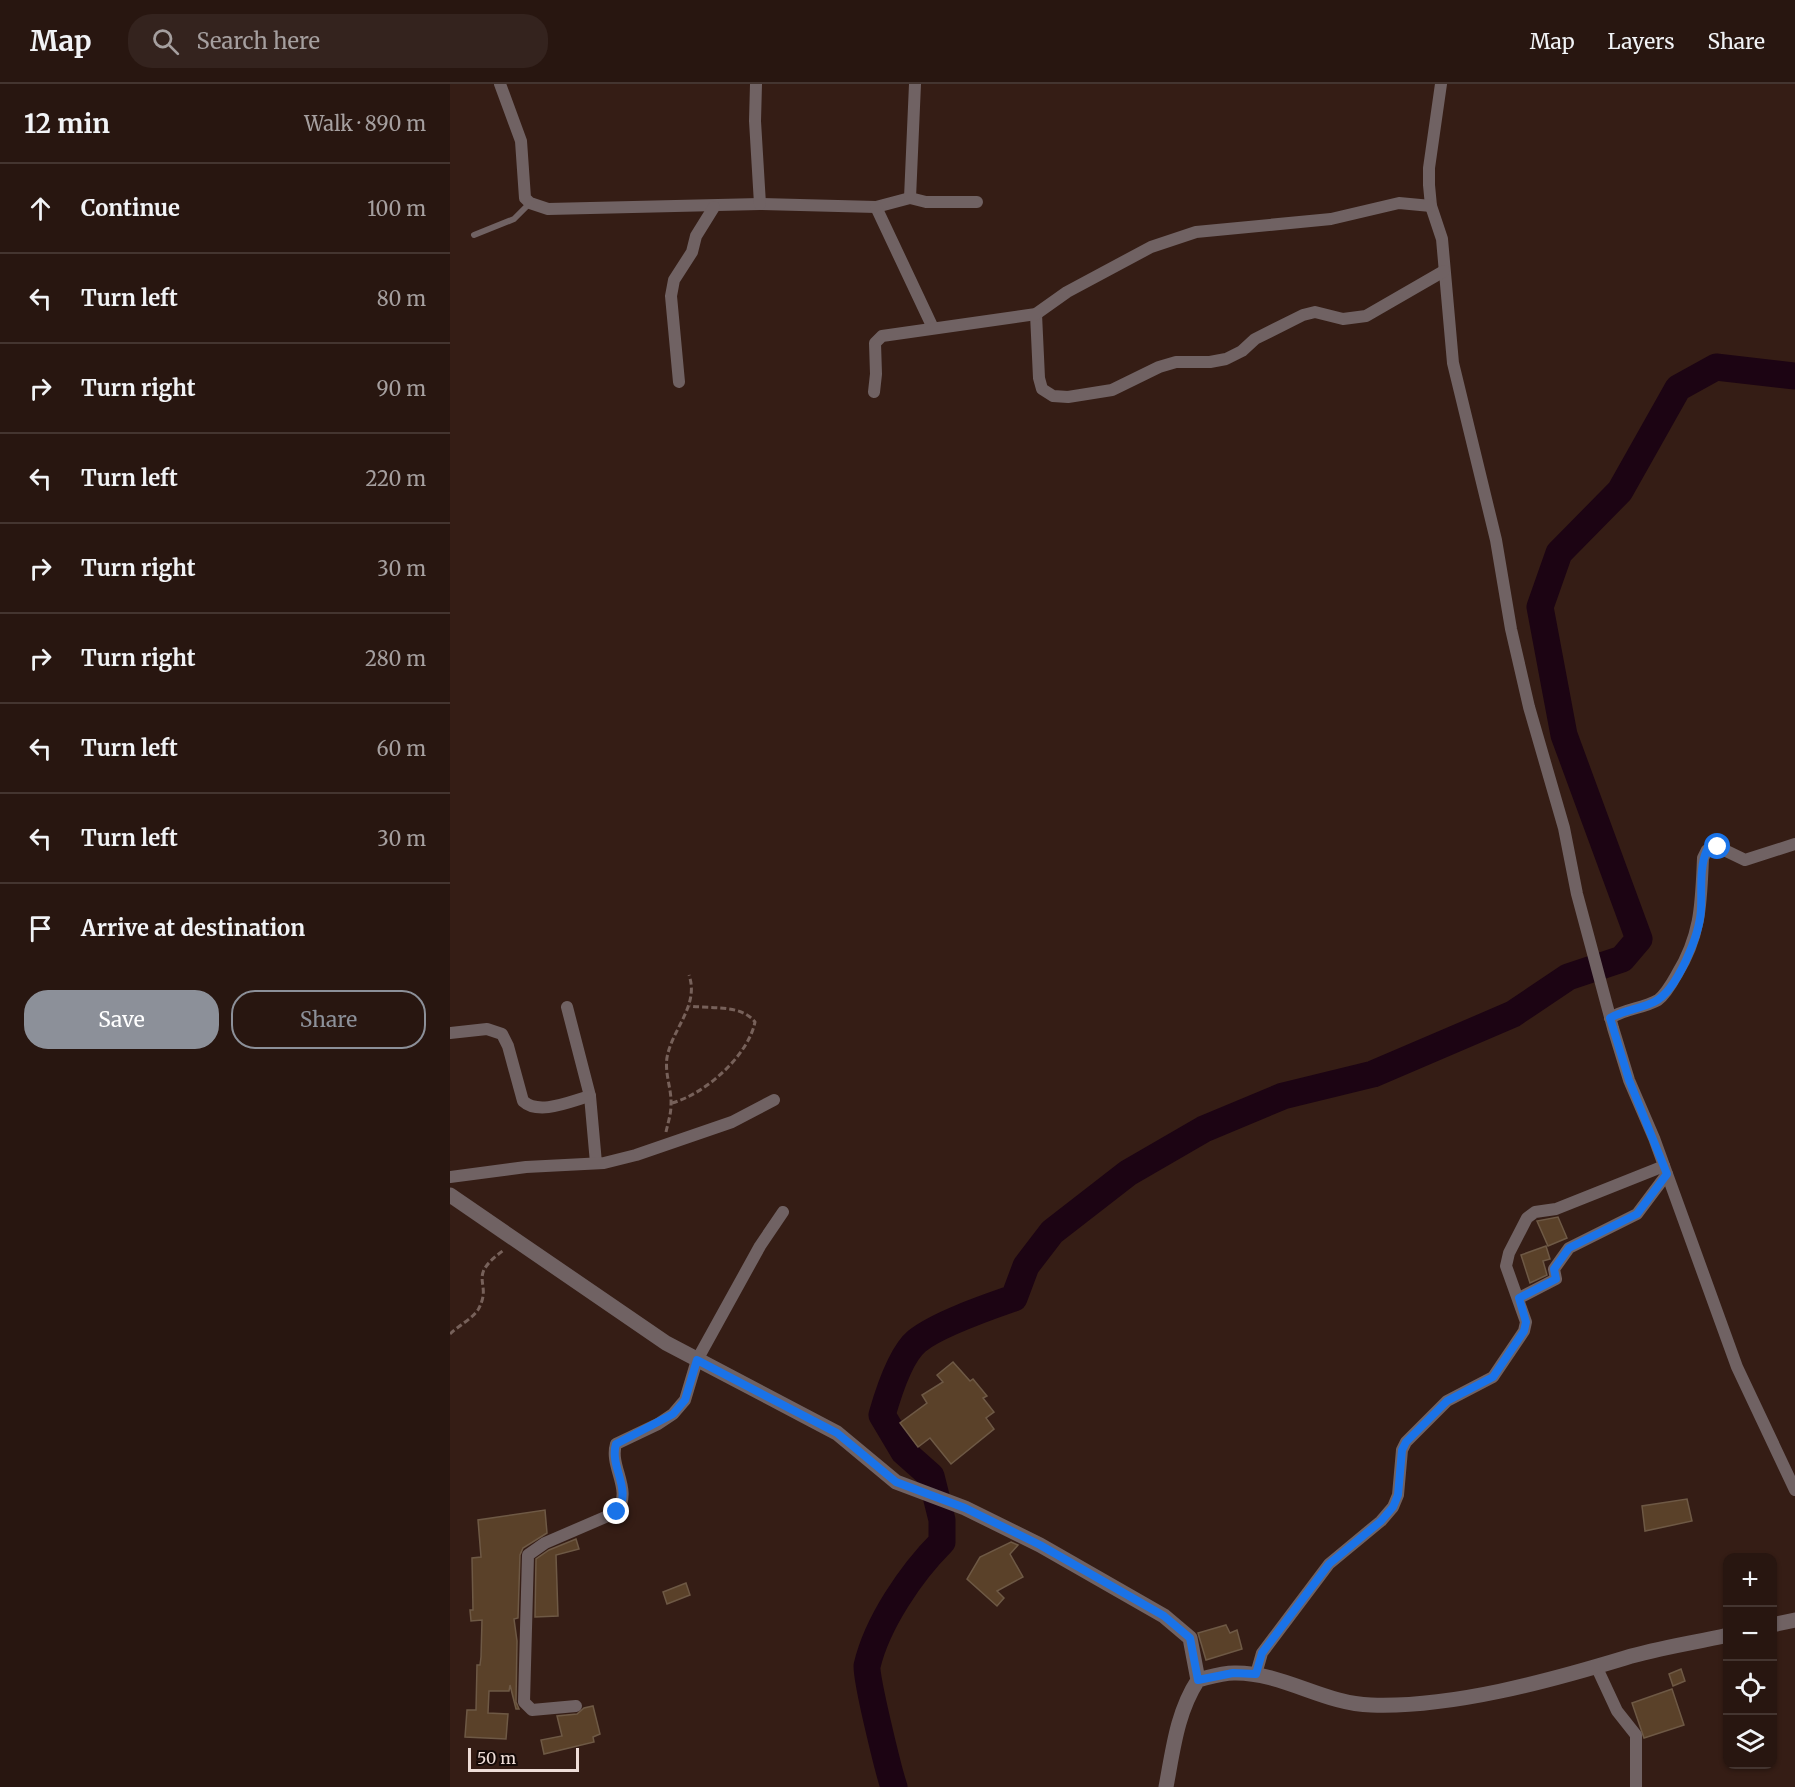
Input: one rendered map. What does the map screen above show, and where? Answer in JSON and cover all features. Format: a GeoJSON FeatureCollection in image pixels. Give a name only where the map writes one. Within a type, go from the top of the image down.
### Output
{"type":"FeatureCollection","features":[{"type":"Feature","properties":{"kind":"street"},"geometry":{"type":"LineString","coordinates":[[500,84],[520,141],[522,188],[525,198],[530,203],[548,209],[714,207],[760,204],[876,207],[910,198],[926,202],[977,202]]}},
{"type":"Feature","properties":{"kind":"street"},"geometry":{"type":"LineString","coordinates":[[756,84],[755,121],[760,204]]}},
{"type":"Feature","properties":{"kind":"street"},"geometry":{"type":"LineString","coordinates":[[910,198],[915,84]]}},
{"type":"Feature","properties":{"kind":"street"},"geometry":{"type":"LineString","coordinates":[[1441,84],[1429,168],[1431,206],[1442,239],[1453,363],[1496,540],[1511,629],[1529,707],[1561,817],[1599,976],[1629,1080],[1665,1170],[1737,1367],[1795,1490]]}},
{"type":"Feature","properties":{"kind":"street"},"geometry":{"type":"LineString","coordinates":[[874,392],[877,339],[933,328],[996,322],[1036,314],[1067,292],[1151,246],[1196,232],[1331,219],[1399,203],[1431,206]]}},
{"type":"Feature","properties":{"kind":"street"},"geometry":{"type":"LineString","coordinates":[[679,382],[671,296],[674,280],[692,252],[696,236],[714,207]]}},
{"type":"Feature","properties":{"kind":"street"},"geometry":{"type":"LineString","coordinates":[[876,207],[933,328]]}},
{"type":"Feature","properties":{"kind":"street"},"geometry":{"type":"LineString","coordinates":[[1036,314],[1039,378],[1042,389],[1053,396],[1068,397],[1112,390],[1160,367],[1176,362],[1210,362],[1226,359],[1242,351],[1255,339],[1303,315],[1315,312],[1343,319],[1366,316],[1444,271]]}},
{"type":"Feature","properties":{"kind":"street"},"geometry":{"type":"LineString","coordinates":[[1610,1018],[1624,1010],[1652,1003],[1661,998],[1687,958],[1701,917],[1703,858],[1707,850],[1718,847],[1745,860],[1795,844]]}},
{"type":"Feature","properties":{"kind":"street"},"geometry":{"type":"LineString","coordinates":[[567,1007],[590,1096],[596,1163]]}},
{"type":"Feature","properties":{"kind":"street"},"geometry":{"type":"LineString","coordinates":[[450,1034],[487,1029],[502,1034],[508,1046],[523,1101],[530,1107],[542,1108],[590,1096]]}},
{"type":"Feature","properties":{"kind":"street"},"geometry":{"type":"LineString","coordinates":[[450,1177],[526,1167],[596,1163],[664,1146],[732,1122],[774,1100]]}},
{"type":"Feature","properties":{"kind":"street"},"geometry":{"type":"LineString","coordinates":[[1519,1298],[1556,1279],[1554,1269],[1569,1248],[1637,1214],[1665,1170]]}},
{"type":"Feature","properties":{"kind":"street"},"geometry":{"type":"LineString","coordinates":[[1256,1674],[1262,1653],[1329,1564],[1381,1521],[1393,1507],[1398,1495],[1402,1450],[1406,1442],[1447,1401],[1493,1377],[1524,1331],[1526,1322],[1506,1266],[1509,1253],[1527,1218],[1535,1212],[1556,1209],[1665,1170]]}},
{"type":"Feature","properties":{"kind":"street"},"geometry":{"type":"LineString","coordinates":[[450,1195],[666,1343],[837,1433],[881,1473],[896,1482],[950,1503],[1040,1545],[1164,1616],[1190,1638],[1198,1680],[1189,1695],[1176,1731],[1166,1787]]}},
{"type":"Feature","properties":{"kind":"street"},"geometry":{"type":"LineString","coordinates":[[576,1706],[532,1710],[524,1702],[528,1554],[545,1543],[617,1512],[622,1504],[624,1493],[614,1453],[616,1444],[673,1414],[685,1400],[697,1360],[760,1246],[783,1212]]}},
{"type":"Feature","properties":{"kind":"street"},"geometry":{"type":"LineString","coordinates":[[1777,1624],[1795,1620]]}},
{"type":"Feature","properties":{"kind":"street"},"geometry":{"type":"LineString","coordinates":[[1198,1680],[1233,1673],[1256,1674],[1342,1701],[1370,1706],[1407,1704],[1523,1686],[1597,1668],[1626,1658],[1723,1636]]}},
{"type":"Feature","properties":{"kind":"street"},"geometry":{"type":"LineString","coordinates":[[1597,1668],[1617,1711],[1636,1735],[1636,1787]]}},
{"type":"Feature","properties":{"kind":"lane"},"geometry":{"type":"LineString","coordinates":[[474,236],[514,219],[530,203]]}},
{"type":"Feature","properties":{"kind":"path"},"geometry":{"type":"LineString","coordinates":[[664,1146],[672,1103],[667,1056],[674,1034],[690,1006],[693,985],[689,975]]}},
{"type":"Feature","properties":{"kind":"path"},"geometry":{"type":"LineString","coordinates":[[672,1103],[683,1100],[730,1066],[752,1034],[755,1022],[748,1013],[738,1010],[690,1006]]}},
{"type":"Feature","properties":{"kind":"path"},"geometry":{"type":"LineString","coordinates":[[450,1334],[478,1311],[483,1298],[481,1281],[483,1269],[490,1260],[518,1240]]}},
{"type":"Feature","properties":{"kind":"building"},"geometry":{"type":"Polygon","coordinates":[[[1558,1217],[1567,1238],[1548,1246],[1537,1221],[1558,1217]]]}},
{"type":"Feature","properties":{"kind":"building"},"geometry":{"type":"Polygon","coordinates":[[[1546,1246],[1550,1259],[1543,1261],[1547,1275],[1530,1283],[1521,1255],[1546,1246]]]}},
{"type":"Feature","properties":{"kind":"building"},"geometry":{"type":"Polygon","coordinates":[[[953,1362],[970,1381],[973,1379],[987,1396],[983,1398],[994,1412],[986,1418],[994,1429],[951,1464],[930,1438],[918,1447],[900,1423],[927,1403],[922,1395],[943,1382],[937,1375],[953,1362]]]}},
{"type":"Feature","properties":{"kind":"building"},"geometry":{"type":"Polygon","coordinates":[[[1687,1499],[1692,1521],[1645,1531],[1642,1506],[1687,1499]]]}},
{"type":"Feature","properties":{"kind":"building"},"geometry":{"type":"Polygon","coordinates":[[[545,1510],[547,1533],[523,1548],[520,1555],[518,1618],[514,1619],[517,1641],[516,1702],[519,1709],[516,1709],[510,1685],[509,1691],[489,1691],[488,1713],[508,1714],[506,1739],[465,1737],[467,1710],[476,1710],[477,1665],[480,1665],[481,1657],[482,1620],[471,1621],[470,1610],[473,1610],[472,1558],[481,1557],[478,1520],[545,1510]]]}},
{"type":"Feature","properties":{"kind":"building"},"geometry":{"type":"Polygon","coordinates":[[[576,1539],[579,1549],[556,1555],[558,1616],[535,1617],[536,1559],[549,1550],[576,1539]]]}},
{"type":"Feature","properties":{"kind":"building"},"geometry":{"type":"Polygon","coordinates":[[[1011,1542],[1018,1545],[1010,1554],[1023,1577],[997,1591],[1004,1598],[997,1606],[967,1579],[980,1557],[1011,1542]]]}},
{"type":"Feature","properties":{"kind":"building"},"geometry":{"type":"Polygon","coordinates":[[[686,1583],[690,1595],[667,1604],[663,1592],[686,1583]]]}},
{"type":"Feature","properties":{"kind":"building"},"geometry":{"type":"Polygon","coordinates":[[[1226,1625],[1230,1633],[1237,1630],[1242,1649],[1206,1660],[1198,1633],[1226,1625]]]}},
{"type":"Feature","properties":{"kind":"building"},"geometry":{"type":"Polygon","coordinates":[[[1681,1669],[1685,1681],[1673,1686],[1669,1674],[1681,1669]]]}},
{"type":"Feature","properties":{"kind":"building"},"geometry":{"type":"Polygon","coordinates":[[[1672,1689],[1684,1725],[1644,1738],[1632,1703],[1672,1689]]]}},
{"type":"Feature","properties":{"kind":"building"},"geometry":{"type":"Polygon","coordinates":[[[593,1706],[600,1734],[593,1737],[594,1742],[544,1754],[541,1740],[562,1736],[557,1716],[577,1714],[584,1708],[593,1706]]]}},
{"type":"Feature","properties":{"kind":"waterway"},"geometry":{"type":"LineString","coordinates":[[894,1787],[873,1705],[867,1666],[887,1616],[907,1584],[942,1542],[942,1520],[931,1476],[904,1452],[882,1415],[895,1375],[905,1356],[917,1341],[937,1328],[1014,1298],[1026,1266],[1052,1232],[1128,1173],[1204,1129],[1283,1096],[1373,1074],[1513,1014],[1568,977],[1622,959],[1639,939],[1564,735],[1540,607],[1559,553],[1620,491],[1678,388],[1716,367],[1795,376]]}},
{"type":"Feature","properties":{"kind":"route"},"geometry":{"type":"LineString","coordinates":[[617,1512],[622,1504],[624,1493],[614,1453],[616,1444],[623,1438],[658,1424],[673,1414],[685,1400],[690,1389],[697,1360],[837,1433],[851,1442],[881,1473],[896,1482],[965,1508],[1040,1545],[1164,1616],[1190,1638],[1198,1680],[1233,1673],[1256,1674],[1262,1653],[1329,1564],[1381,1521],[1393,1507],[1398,1495],[1402,1450],[1406,1442],[1447,1401],[1493,1377],[1524,1331],[1526,1322],[1519,1298],[1556,1279],[1554,1269],[1569,1248],[1586,1237],[1637,1214],[1667,1174],[1629,1080],[1610,1018],[1624,1010],[1652,1003],[1661,998],[1670,986],[1687,958],[1701,917],[1703,858],[1707,850],[1718,847]]}}]}
